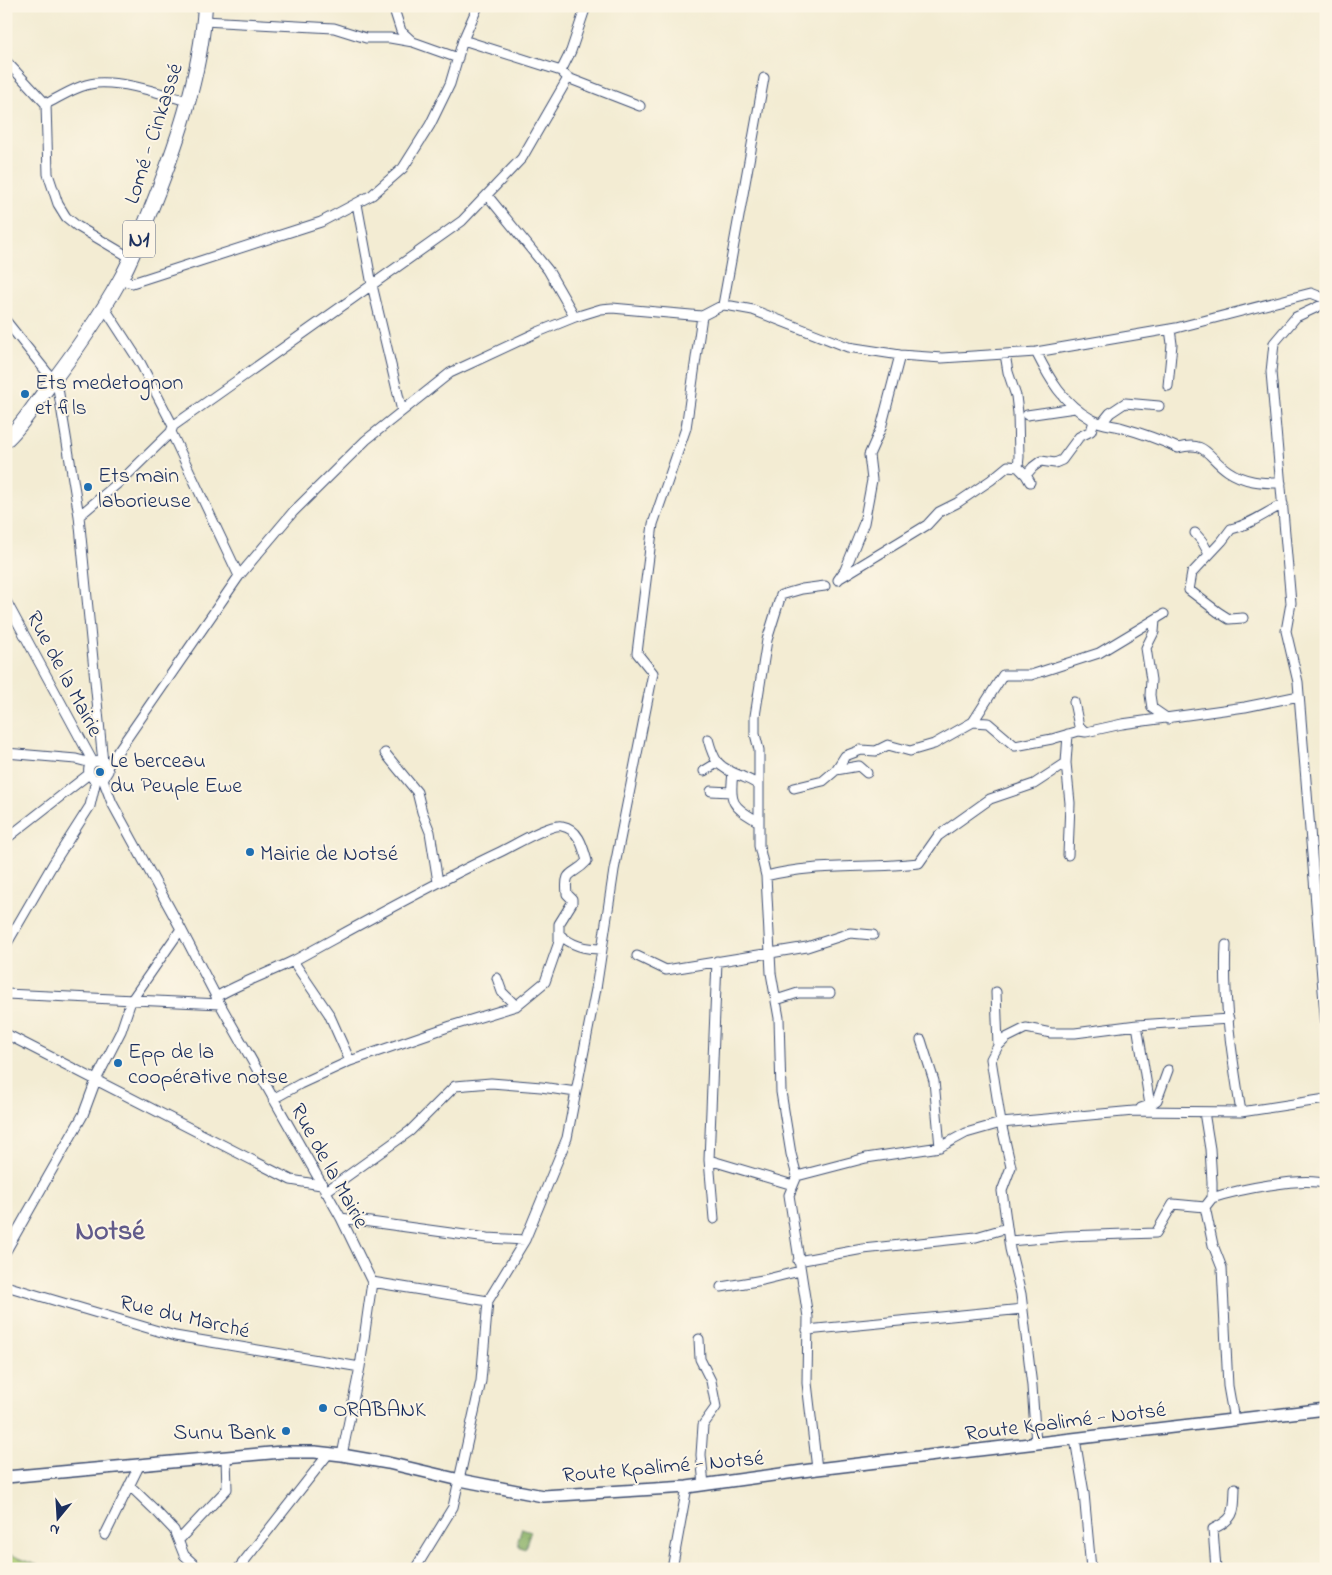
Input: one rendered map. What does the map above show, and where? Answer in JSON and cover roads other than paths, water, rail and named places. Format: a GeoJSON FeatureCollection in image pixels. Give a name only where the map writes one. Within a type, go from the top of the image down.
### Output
{"type":"FeatureCollection","features":[{"type":"Feature","properties":{"kind":"highway","name":"Lomé - Cinkassé"},"geometry":{"type":"LineString","coordinates":[[7,437],[55,378],[104,307],[131,258],[166,172],[187,101],[197,64],[205,6]]}},
{"type":"Feature","properties":{"kind":"main road","name":"Route Kpalimé - Notsé"},"geometry":{"type":"LineString","coordinates":[[6,1477],[282,1452],[330,1453],[388,1463],[460,1480],[542,1496],[687,1487],[817,1469],[1326,1409]]}},
{"type":"Feature","properties":{"kind":"street"},"geometry":{"type":"LineString","coordinates":[[393,6],[401,30],[413,42]]}},
{"type":"Feature","properties":{"kind":"street"},"geometry":{"type":"LineString","coordinates":[[120,280],[132,283],[321,222],[372,195],[403,168],[430,125],[450,84],[463,40],[478,6]]}},
{"type":"Feature","properties":{"kind":"street"},"geometry":{"type":"LineString","coordinates":[[561,70],[571,51],[586,6]]}},
{"type":"Feature","properties":{"kind":"street"},"geometry":{"type":"LineString","coordinates":[[204,21],[334,28],[366,38],[390,38],[413,42],[458,58]]}},
{"type":"Feature","properties":{"kind":"street"},"geometry":{"type":"LineString","coordinates":[[463,40],[561,70],[568,78],[640,106]]}},
{"type":"Feature","properties":{"kind":"street"},"geometry":{"type":"LineString","coordinates":[[6,61],[46,104],[48,174],[58,204],[66,217],[77,226],[131,258]]}},
{"type":"Feature","properties":{"kind":"street"},"geometry":{"type":"LineString","coordinates":[[79,516],[124,478],[172,429],[462,221],[522,158],[568,78]]}},
{"type":"Feature","properties":{"kind":"street"},"geometry":{"type":"LineString","coordinates":[[723,305],[764,78]]}},
{"type":"Feature","properties":{"kind":"street"},"geometry":{"type":"LineString","coordinates":[[46,104],[75,89],[96,83],[131,86],[187,101]]}},
{"type":"Feature","properties":{"kind":"street"},"geometry":{"type":"LineString","coordinates":[[487,194],[548,270],[575,317]]}},
{"type":"Feature","properties":{"kind":"street"},"geometry":{"type":"LineString","coordinates":[[356,204],[372,285],[402,411]]}},
{"type":"Feature","properties":{"kind":"street"},"geometry":{"type":"LineString","coordinates":[[105,765],[239,576],[293,512],[366,440],[450,373],[575,317],[601,309],[612,308],[702,316],[723,305],[753,310],[848,347],[900,355],[942,358],[1036,352],[1170,329],[1311,293],[1326,299]]}},
{"type":"Feature","properties":{"kind":"street"},"geometry":{"type":"LineString","coordinates":[[1326,303],[1296,317],[1274,343],[1272,372],[1291,603],[1286,631],[1298,682],[1326,1027]]}},
{"type":"Feature","properties":{"kind":"street"},"geometry":{"type":"LineString","coordinates":[[104,307],[141,364],[239,576]]}},
{"type":"Feature","properties":{"kind":"street"},"geometry":{"type":"LineString","coordinates":[[415,1569],[453,1507],[481,1381],[488,1301],[524,1240],[566,1138],[596,989],[615,860],[653,673],[637,653],[653,524],[686,428],[702,316]]}},
{"type":"Feature","properties":{"kind":"street"},"geometry":{"type":"LineString","coordinates":[[6,321],[55,378],[79,516],[107,774],[100,780],[90,806],[53,864],[6,946]]}},
{"type":"Feature","properties":{"kind":"street"},"geometry":{"type":"LineString","coordinates":[[1168,386],[1172,344],[1170,329]]}},
{"type":"Feature","properties":{"kind":"street"},"geometry":{"type":"LineString","coordinates":[[1036,352],[1050,380],[1061,396],[1075,408],[1098,422],[1154,437],[1178,448],[1191,445],[1202,448],[1228,471],[1257,483],[1281,483]]}},
{"type":"Feature","properties":{"kind":"street"},"geometry":{"type":"LineString","coordinates":[[1005,354],[1008,372],[1016,396],[1018,413],[1018,467]]}},
{"type":"Feature","properties":{"kind":"street"},"geometry":{"type":"LineString","coordinates":[[900,355],[881,428],[869,455],[872,480],[864,524],[845,570],[838,580],[927,525],[939,512],[957,503],[1008,466],[1018,467],[1028,479],[1033,467],[1041,462],[1055,463],[1062,460],[1078,437],[1091,431],[1098,422],[1125,403],[1159,406]]}},
{"type":"Feature","properties":{"kind":"street"},"geometry":{"type":"LineString","coordinates":[[1027,415],[1075,408]]}},
{"type":"Feature","properties":{"kind":"street"},"geometry":{"type":"LineString","coordinates":[[1114,410],[1120,427]]}},
{"type":"Feature","properties":{"kind":"street"},"geometry":{"type":"LineString","coordinates":[[1243,618],[1229,619],[1189,590],[1192,573],[1231,529],[1245,526],[1282,504]]}},
{"type":"Feature","properties":{"kind":"street"},"geometry":{"type":"LineString","coordinates":[[1195,533],[1209,554]]}},
{"type":"Feature","properties":{"kind":"street"},"geometry":{"type":"LineString","coordinates":[[817,1469],[807,1383],[808,1317],[789,1194],[797,1176],[790,1154],[781,1092],[779,1018],[770,953],[766,876],[759,846],[759,750],[755,734],[755,716],[767,640],[781,595],[802,589],[825,586]]}},
{"type":"Feature","properties":{"kind":"street","name":"Rue de la Mairie"},"geometry":{"type":"LineString","coordinates":[[6,601],[9,612],[92,763]]}},
{"type":"Feature","properties":{"kind":"street"},"geometry":{"type":"LineString","coordinates":[[794,788],[823,781],[836,770],[845,756],[861,750],[876,751],[888,745],[910,751],[934,744],[973,722],[1003,675],[1031,675],[1099,653],[1164,614]]}},
{"type":"Feature","properties":{"kind":"street"},"geometry":{"type":"LineString","coordinates":[[1155,620],[1154,632],[1146,648],[1151,680],[1150,695],[1152,708],[1168,719]]}},
{"type":"Feature","properties":{"kind":"street"},"geometry":{"type":"LineString","coordinates":[[973,722],[988,723],[1016,746],[1052,740],[1079,731],[1086,732],[1122,724],[1245,707],[1299,696]]}},
{"type":"Feature","properties":{"kind":"street"},"geometry":{"type":"LineString","coordinates":[[1074,702],[1079,726],[1086,732]]}},
{"type":"Feature","properties":{"kind":"street"},"geometry":{"type":"LineString","coordinates":[[1068,734],[1066,763],[1070,803],[1068,855]]}},
{"type":"Feature","properties":{"kind":"street"},"geometry":{"type":"LineString","coordinates":[[708,738],[713,757],[717,762],[733,773],[755,782],[759,786]]}},
{"type":"Feature","properties":{"kind":"street"},"geometry":{"type":"LineString","coordinates":[[6,753],[76,759],[92,763],[96,761],[105,765]]}},
{"type":"Feature","properties":{"kind":"street"},"geometry":{"type":"LineString","coordinates":[[385,753],[417,792],[430,832],[438,882]]}},
{"type":"Feature","properties":{"kind":"street"},"geometry":{"type":"LineString","coordinates":[[704,772],[717,762]]}},
{"type":"Feature","properties":{"kind":"street"},"geometry":{"type":"LineString","coordinates":[[92,763],[88,767],[88,774],[93,779],[100,780]]}},
{"type":"Feature","properties":{"kind":"street"},"geometry":{"type":"LineString","coordinates":[[766,876],[788,870],[852,866],[897,866],[919,862],[938,836],[990,799],[1034,784],[1066,763]]}},
{"type":"Feature","properties":{"kind":"street"},"geometry":{"type":"LineString","coordinates":[[836,770],[859,766],[867,773]]}},
{"type":"Feature","properties":{"kind":"street"},"geometry":{"type":"LineString","coordinates":[[733,773],[730,792],[737,808],[759,822]]}},
{"type":"Feature","properties":{"kind":"street"},"geometry":{"type":"LineString","coordinates":[[6,839],[88,774]]}},
{"type":"Feature","properties":{"kind":"street","name":"Rue de la Mairie"},"geometry":{"type":"LineString","coordinates":[[100,780],[218,1000],[341,1218],[372,1282]]}},
{"type":"Feature","properties":{"kind":"street"},"geometry":{"type":"LineString","coordinates":[[711,791],[730,792]]}},
{"type":"Feature","properties":{"kind":"street"},"geometry":{"type":"LineString","coordinates":[[6,994],[131,1001],[218,1000],[240,983],[293,961],[438,882],[527,840],[538,832],[563,826],[575,833],[584,848],[586,861],[582,867],[569,873],[567,878],[566,894],[572,899],[572,903],[559,924],[559,942],[545,982],[516,1006],[435,1031],[350,1061],[300,1084],[273,1099]]}},
{"type":"Feature","properties":{"kind":"street"},"geometry":{"type":"LineString","coordinates":[[6,1251],[83,1115],[96,1080],[121,1031],[131,1001],[181,929]]}},
{"type":"Feature","properties":{"kind":"street"},"geometry":{"type":"LineString","coordinates":[[637,956],[666,970],[807,947],[850,933],[873,935]]}},
{"type":"Feature","properties":{"kind":"street"},"geometry":{"type":"LineString","coordinates":[[559,934],[571,944],[586,949],[602,949]]}},
{"type":"Feature","properties":{"kind":"street"},"geometry":{"type":"LineString","coordinates":[[1226,945],[1224,978],[1232,1057],[1241,1112]]}},
{"type":"Feature","properties":{"kind":"street"},"geometry":{"type":"LineString","coordinates":[[293,961],[329,1014],[350,1061]]}},
{"type":"Feature","properties":{"kind":"street"},"geometry":{"type":"LineString","coordinates":[[714,1219],[709,1160],[717,962]]}},
{"type":"Feature","properties":{"kind":"street"},"geometry":{"type":"LineString","coordinates":[[497,978],[502,992],[516,1006]]}},
{"type":"Feature","properties":{"kind":"street"},"geometry":{"type":"LineString","coordinates":[[996,992],[998,1046]]}},
{"type":"Feature","properties":{"kind":"street"},"geometry":{"type":"LineString","coordinates":[[776,1000],[798,993],[830,993]]}},
{"type":"Feature","properties":{"kind":"street"},"geometry":{"type":"LineString","coordinates":[[1036,1444],[1032,1386],[1023,1309],[1009,1241],[1002,1191],[1011,1167],[1001,1123],[991,1059],[998,1046],[1006,1038],[1026,1028],[1051,1033],[1075,1033],[1137,1025],[1229,1019]]}},
{"type":"Feature","properties":{"kind":"street"},"geometry":{"type":"LineString","coordinates":[[1137,1025],[1150,1105]]}},
{"type":"Feature","properties":{"kind":"street"},"geometry":{"type":"LineString","coordinates":[[6,1034],[291,1180],[323,1189],[410,1131],[455,1086],[491,1083],[541,1086],[576,1092]]}},
{"type":"Feature","properties":{"kind":"street"},"geometry":{"type":"LineString","coordinates":[[921,1040],[934,1081],[940,1147]]}},
{"type":"Feature","properties":{"kind":"street"},"geometry":{"type":"LineString","coordinates":[[1134,1111],[1157,1100],[1168,1070]]}},
{"type":"Feature","properties":{"kind":"street"},"geometry":{"type":"LineString","coordinates":[[797,1176],[866,1158],[940,1147],[966,1133],[1001,1123],[1134,1111],[1241,1112],[1326,1099]]}},
{"type":"Feature","properties":{"kind":"street"},"geometry":{"type":"LineString","coordinates":[[1204,1112],[1210,1149],[1212,1198]]}},
{"type":"Feature","properties":{"kind":"street"},"geometry":{"type":"LineString","coordinates":[[709,1160],[793,1185]]}},
{"type":"Feature","properties":{"kind":"street"},"geometry":{"type":"LineString","coordinates":[[1234,1420],[1228,1386],[1222,1268],[1213,1245],[1205,1207],[1212,1198],[1230,1192],[1289,1183],[1320,1182],[1326,1184]]}},
{"type":"Feature","properties":{"kind":"street"},"geometry":{"type":"LineString","coordinates":[[1009,1241],[1066,1236],[1156,1233],[1173,1204],[1205,1207]]}},
{"type":"Feature","properties":{"kind":"street"},"geometry":{"type":"LineString","coordinates":[[341,1218],[487,1238],[524,1240]]}},
{"type":"Feature","properties":{"kind":"street"},"geometry":{"type":"LineString","coordinates":[[798,1261],[863,1249],[976,1237],[1007,1228]]}},
{"type":"Feature","properties":{"kind":"street"},"geometry":{"type":"LineString","coordinates":[[721,1287],[800,1271]]}},
{"type":"Feature","properties":{"kind":"street"},"geometry":{"type":"LineString","coordinates":[[342,1455],[360,1367],[372,1282],[488,1301]]}},
{"type":"Feature","properties":{"kind":"street","name":"Rue du Marché"},"geometry":{"type":"LineString","coordinates":[[6,1286],[175,1336],[360,1367]]}},
{"type":"Feature","properties":{"kind":"street"},"geometry":{"type":"LineString","coordinates":[[807,1330],[1023,1309]]}},
{"type":"Feature","properties":{"kind":"street"},"geometry":{"type":"LineString","coordinates":[[699,1339],[700,1359],[711,1381],[716,1406],[703,1425],[701,1455],[704,1484]]}},
{"type":"Feature","properties":{"kind":"street"},"geometry":{"type":"LineString","coordinates":[[1075,1439],[1084,1493],[1091,1569]]}},
{"type":"Feature","properties":{"kind":"street"},"geometry":{"type":"LineString","coordinates":[[238,1569],[330,1453]]}},
{"type":"Feature","properties":{"kind":"street"},"geometry":{"type":"LineString","coordinates":[[179,1540],[227,1489],[226,1458]]}},
{"type":"Feature","properties":{"kind":"street"},"geometry":{"type":"LineString","coordinates":[[105,1535],[139,1466]]}},
{"type":"Feature","properties":{"kind":"street"},"geometry":{"type":"LineString","coordinates":[[129,1485],[174,1530],[184,1555],[199,1569]]}},
{"type":"Feature","properties":{"kind":"street"},"geometry":{"type":"LineString","coordinates":[[672,1569],[687,1487]]}},
{"type":"Feature","properties":{"kind":"street"},"geometry":{"type":"LineString","coordinates":[[1216,1569],[1213,1529],[1226,1523],[1234,1510],[1235,1488]]}},
{"type":"Feature","properties":{"kind":"place","name":"Ets medetognon et fils"},"geometry":{"type":"Point","coordinates":[25,394]}},
{"type":"Feature","properties":{"kind":"place","name":"Ets main laborieuse"},"geometry":{"type":"Point","coordinates":[88,487]}},
{"type":"Feature","properties":{"kind":"place","name":"Le berceau du Peuple Ewe"},"geometry":{"type":"Point","coordinates":[100,772]}},
{"type":"Feature","properties":{"kind":"place","name":"Mairie de Notsé"},"geometry":{"type":"Point","coordinates":[250,852]}},
{"type":"Feature","properties":{"kind":"place","name":"Epp de la coopérative notse"},"geometry":{"type":"Point","coordinates":[118,1063]}},
{"type":"Feature","properties":{"kind":"place","name":"ORABANK"},"geometry":{"type":"Point","coordinates":[323,1408]}},
{"type":"Feature","properties":{"kind":"place","name":"Sunu Bank"},"geometry":{"type":"Point","coordinates":[286,1431]}},
{"type":"Feature","properties":{"kind":"district","name":"Notsé"},"geometry":{"type":"Point","coordinates":[110,1229]}}]}
